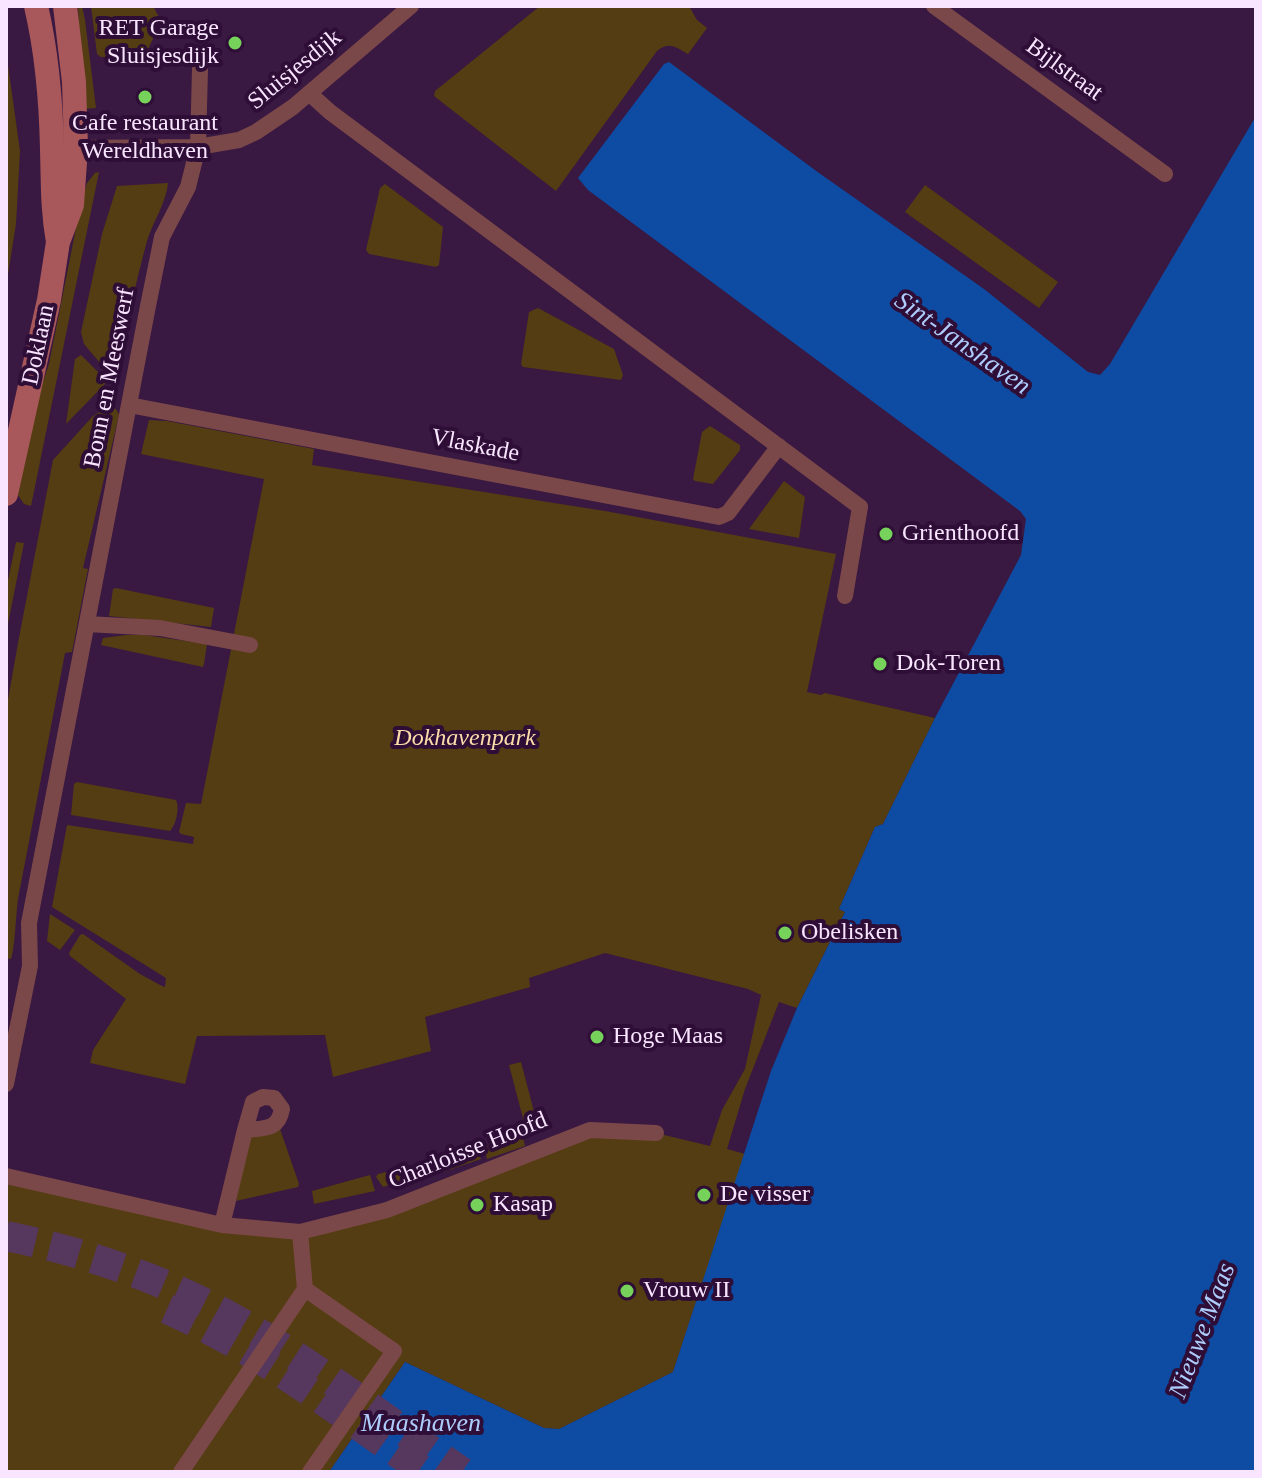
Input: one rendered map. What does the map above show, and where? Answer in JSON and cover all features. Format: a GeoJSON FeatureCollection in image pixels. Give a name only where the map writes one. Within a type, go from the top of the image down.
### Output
{"type":"FeatureCollection","features":[{"type":"Feature","properties":{"kind":"main road","name":"Doklaan"},"geometry":{"type":"LineString","coordinates":[[36,6],[64,148]]}},
{"type":"Feature","properties":{"kind":"main road","name":"Doklaan"},"geometry":{"type":"LineString","coordinates":[[6,494],[43,329],[58,242],[52,204],[74,82],[65,6]]}},
{"type":"Feature","properties":{"kind":"street","name":"Sluisjesdijk"},"geometry":{"type":"LineString","coordinates":[[64,148],[198,147],[230,143],[256,132],[309,93],[411,6]]}},
{"type":"Feature","properties":{"kind":"street","name":"Bijlstraat"},"geometry":{"type":"LineString","coordinates":[[934,6],[1165,174]]}},
{"type":"Feature","properties":{"kind":"street","name":"Bonn en Meeswerf"},"geometry":{"type":"LineString","coordinates":[[6,1084],[30,966],[29,940],[49,814],[162,237],[188,187],[198,147],[200,69]]}},
{"type":"Feature","properties":{"kind":"street"},"geometry":{"type":"LineString","coordinates":[[309,93],[330,112],[860,507],[845,596]]}},
{"type":"Feature","properties":{"kind":"street","name":"Vlaskade"},"geometry":{"type":"LineString","coordinates":[[129,405],[719,517],[728,513],[779,446]]}},
{"type":"Feature","properties":{"kind":"street"},"geometry":{"type":"LineString","coordinates":[[87,624],[160,628],[250,645]]}},
{"type":"Feature","properties":{"kind":"street"},"geometry":{"type":"LineString","coordinates":[[222,1225],[245,1130]]}},
{"type":"Feature","properties":{"kind":"street","name":"Charloisse Hoofd"},"geometry":{"type":"LineString","coordinates":[[6,1176],[222,1225],[300,1232],[387,1210],[590,1130],[656,1133]]}},
{"type":"Feature","properties":{"kind":"street"},"geometry":{"type":"LineString","coordinates":[[181,1472],[305,1289],[300,1232]]}},
{"type":"Feature","properties":{"kind":"street"},"geometry":{"type":"LineString","coordinates":[[305,1289],[394,1351],[310,1472]]}},
{"type":"Feature","properties":{"kind":"green space"},"geometry":{"type":"Polygon","coordinates":[[[78,6],[82,6],[85,20],[96,108],[83,109],[78,6]]]}},
{"type":"Feature","properties":{"kind":"green space"},"geometry":{"type":"Polygon","coordinates":[[[91,6],[153,6],[161,21],[145,56],[101,57],[97,54],[91,6]]]}},
{"type":"Feature","properties":{"kind":"green space"},"geometry":{"type":"Polygon","coordinates":[[[540,6],[689,6],[697,20],[707,28],[688,54],[669,46],[657,51],[556,191],[434,96],[435,91],[540,6]]]}},
{"type":"Feature","properties":{"kind":"green space"},"geometry":{"type":"Polygon","coordinates":[[[6,51],[20,151],[16,224],[6,287],[6,51]]]}},
{"type":"Feature","properties":{"kind":"green space"},"geometry":{"type":"Polygon","coordinates":[[[99,172],[31,506],[24,504],[18,495],[38,396],[49,364],[81,203],[87,183],[99,172]]]}},
{"type":"Feature","properties":{"kind":"green space"},"geometry":{"type":"Polygon","coordinates":[[[168,183],[147,241],[111,376],[84,344],[81,332],[102,234],[117,186],[168,183]]]}},
{"type":"Feature","properties":{"kind":"green space"},"geometry":{"type":"Polygon","coordinates":[[[385,184],[443,227],[439,265],[436,267],[369,254],[366,250],[380,188],[385,184]]]}},
{"type":"Feature","properties":{"kind":"green space"},"geometry":{"type":"Polygon","coordinates":[[[925,185],[1058,282],[1039,308],[905,212],[925,185]]]}},
{"type":"Feature","properties":{"kind":"green space"},"geometry":{"type":"Polygon","coordinates":[[[538,308],[614,349],[623,375],[621,380],[523,367],[529,312],[538,308]]]}},
{"type":"Feature","properties":{"kind":"green space"},"geometry":{"type":"Polygon","coordinates":[[[81,355],[103,377],[105,384],[66,424],[75,359],[81,355]]]}},
{"type":"Feature","properties":{"kind":"green space"},"geometry":{"type":"Polygon","coordinates":[[[106,408],[116,409],[119,415],[83,568],[88,569],[72,652],[65,653],[18,899],[11,959],[6,958],[6,711],[53,460],[93,416],[106,408]]]}},
{"type":"Feature","properties":{"kind":"green space","name":"Dokhavenpark"},"geometry":{"type":"Polygon","coordinates":[[[149,420],[314,449],[312,465],[605,511],[836,554],[807,692],[825,693],[935,718],[883,824],[875,827],[839,909],[845,912],[797,1008],[779,1002],[745,1089],[727,1149],[745,1154],[673,1372],[559,1429],[544,1428],[405,1362],[329,1472],[6,1472],[6,1176],[300,1232],[360,1218],[564,1138],[656,1133],[710,1146],[722,1110],[745,1069],[761,995],[748,989],[605,953],[529,978],[530,987],[425,1017],[431,1051],[333,1077],[325,1035],[197,1036],[185,1084],[90,1063],[93,1050],[126,999],[70,956],[80,935],[83,934],[140,974],[165,987],[166,978],[52,907],[67,825],[193,844],[194,837],[179,832],[186,803],[201,804],[264,479],[141,454],[149,420]]]}},
{"type":"Feature","properties":{"kind":"green space"},"geometry":{"type":"Polygon","coordinates":[[[710,426],[740,445],[740,450],[713,484],[693,479],[702,432],[710,426]]]}},
{"type":"Feature","properties":{"kind":"green space"},"geometry":{"type":"Polygon","coordinates":[[[784,481],[805,497],[799,538],[749,529],[784,481]]]}},
{"type":"Feature","properties":{"kind":"green space"},"geometry":{"type":"Polygon","coordinates":[[[16,542],[24,543],[6,634],[6,590],[16,542]]]}},
{"type":"Feature","properties":{"kind":"green space"},"geometry":{"type":"Polygon","coordinates":[[[113,589],[214,608],[211,627],[109,616],[113,589]]]}},
{"type":"Feature","properties":{"kind":"green space"},"geometry":{"type":"Polygon","coordinates":[[[126,635],[207,644],[203,667],[101,645],[103,638],[126,635]]]}},
{"type":"Feature","properties":{"kind":"green space"},"geometry":{"type":"Polygon","coordinates":[[[77,782],[176,800],[174,825],[170,831],[71,815],[74,784],[77,782]]]}},
{"type":"Feature","properties":{"kind":"green space"},"geometry":{"type":"Polygon","coordinates":[[[50,914],[75,930],[60,950],[47,941],[50,914]]]}},
{"type":"Feature","properties":{"kind":"green space"},"geometry":{"type":"Polygon","coordinates":[[[521,1062],[537,1123],[525,1126],[509,1065],[521,1062]]]}},
{"type":"Feature","properties":{"kind":"green space"},"geometry":{"type":"Polygon","coordinates":[[[280,1129],[298,1187],[236,1201],[250,1136],[280,1129]]]}},
{"type":"Feature","properties":{"kind":"green space"},"geometry":{"type":"Polygon","coordinates":[[[523,1137],[525,1146],[487,1159],[484,1147],[523,1137]]]}},
{"type":"Feature","properties":{"kind":"green space"},"geometry":{"type":"Polygon","coordinates":[[[477,1149],[481,1159],[443,1172],[441,1159],[477,1149]]]}},
{"type":"Feature","properties":{"kind":"green space"},"geometry":{"type":"Polygon","coordinates":[[[419,1165],[421,1175],[383,1187],[376,1177],[378,1174],[419,1165]]]}},
{"type":"Feature","properties":{"kind":"green space"},"geometry":{"type":"Polygon","coordinates":[[[370,1175],[375,1191],[314,1204],[312,1191],[370,1175]]]}},
{"type":"Feature","properties":{"kind":"water"},"geometry":{"type":"Polygon","coordinates":[[[669,62],[984,289],[1088,372],[1100,375],[1110,364],[1256,116],[1256,1472],[329,1472],[405,1362],[544,1428],[559,1429],[673,1372],[771,1071],[797,1008],[845,912],[839,909],[875,827],[883,824],[1021,555],[1026,519],[1020,511],[588,190],[578,178],[664,64],[669,62]]]}},
{"type":"Feature","properties":{"kind":"tunnel"},"geometry":{"type":"LineString","coordinates":[[6,1236],[115,1266],[218,1310],[312,1367],[462,1472]]}},
{"type":"Feature","properties":{"kind":"tunnel"},"geometry":{"type":"LineString","coordinates":[[167,1309],[268,1364],[425,1472]]}},
{"type":"Feature","properties":{"kind":"place","name":"RET Garage Sluisjesdijk"},"geometry":{"type":"Point","coordinates":[235,43]}},
{"type":"Feature","properties":{"kind":"place","name":"Cafe restaurant Wereldhaven"},"geometry":{"type":"Point","coordinates":[145,97]}},
{"type":"Feature","properties":{"kind":"place","name":"Grienthoofd"},"geometry":{"type":"Point","coordinates":[886,534]}},
{"type":"Feature","properties":{"kind":"place","name":"Dok-Toren"},"geometry":{"type":"Point","coordinates":[880,664]}},
{"type":"Feature","properties":{"kind":"place","name":"Obelisken"},"geometry":{"type":"Point","coordinates":[785,933]}},
{"type":"Feature","properties":{"kind":"place","name":"Hoge Maas"},"geometry":{"type":"Point","coordinates":[597,1037]}},
{"type":"Feature","properties":{"kind":"place","name":"De visser"},"geometry":{"type":"Point","coordinates":[704,1195]}},
{"type":"Feature","properties":{"kind":"place","name":"Kasap"},"geometry":{"type":"Point","coordinates":[477,1205]}},
{"type":"Feature","properties":{"kind":"place","name":"Vrouw II"},"geometry":{"type":"Point","coordinates":[627,1291]}},
{"type":"Feature","properties":{"kind":"water label","name":"Sint-Janshaven"},"geometry":{"type":"Point","coordinates":[962,344]}},
{"type":"Feature","properties":{"kind":"water label","name":"Nieuwe Maas"},"geometry":{"type":"Point","coordinates":[1203,1331]}},
{"type":"Feature","properties":{"kind":"water label","name":"Maashaven"},"geometry":{"type":"Point","coordinates":[421,1424]}}]}
